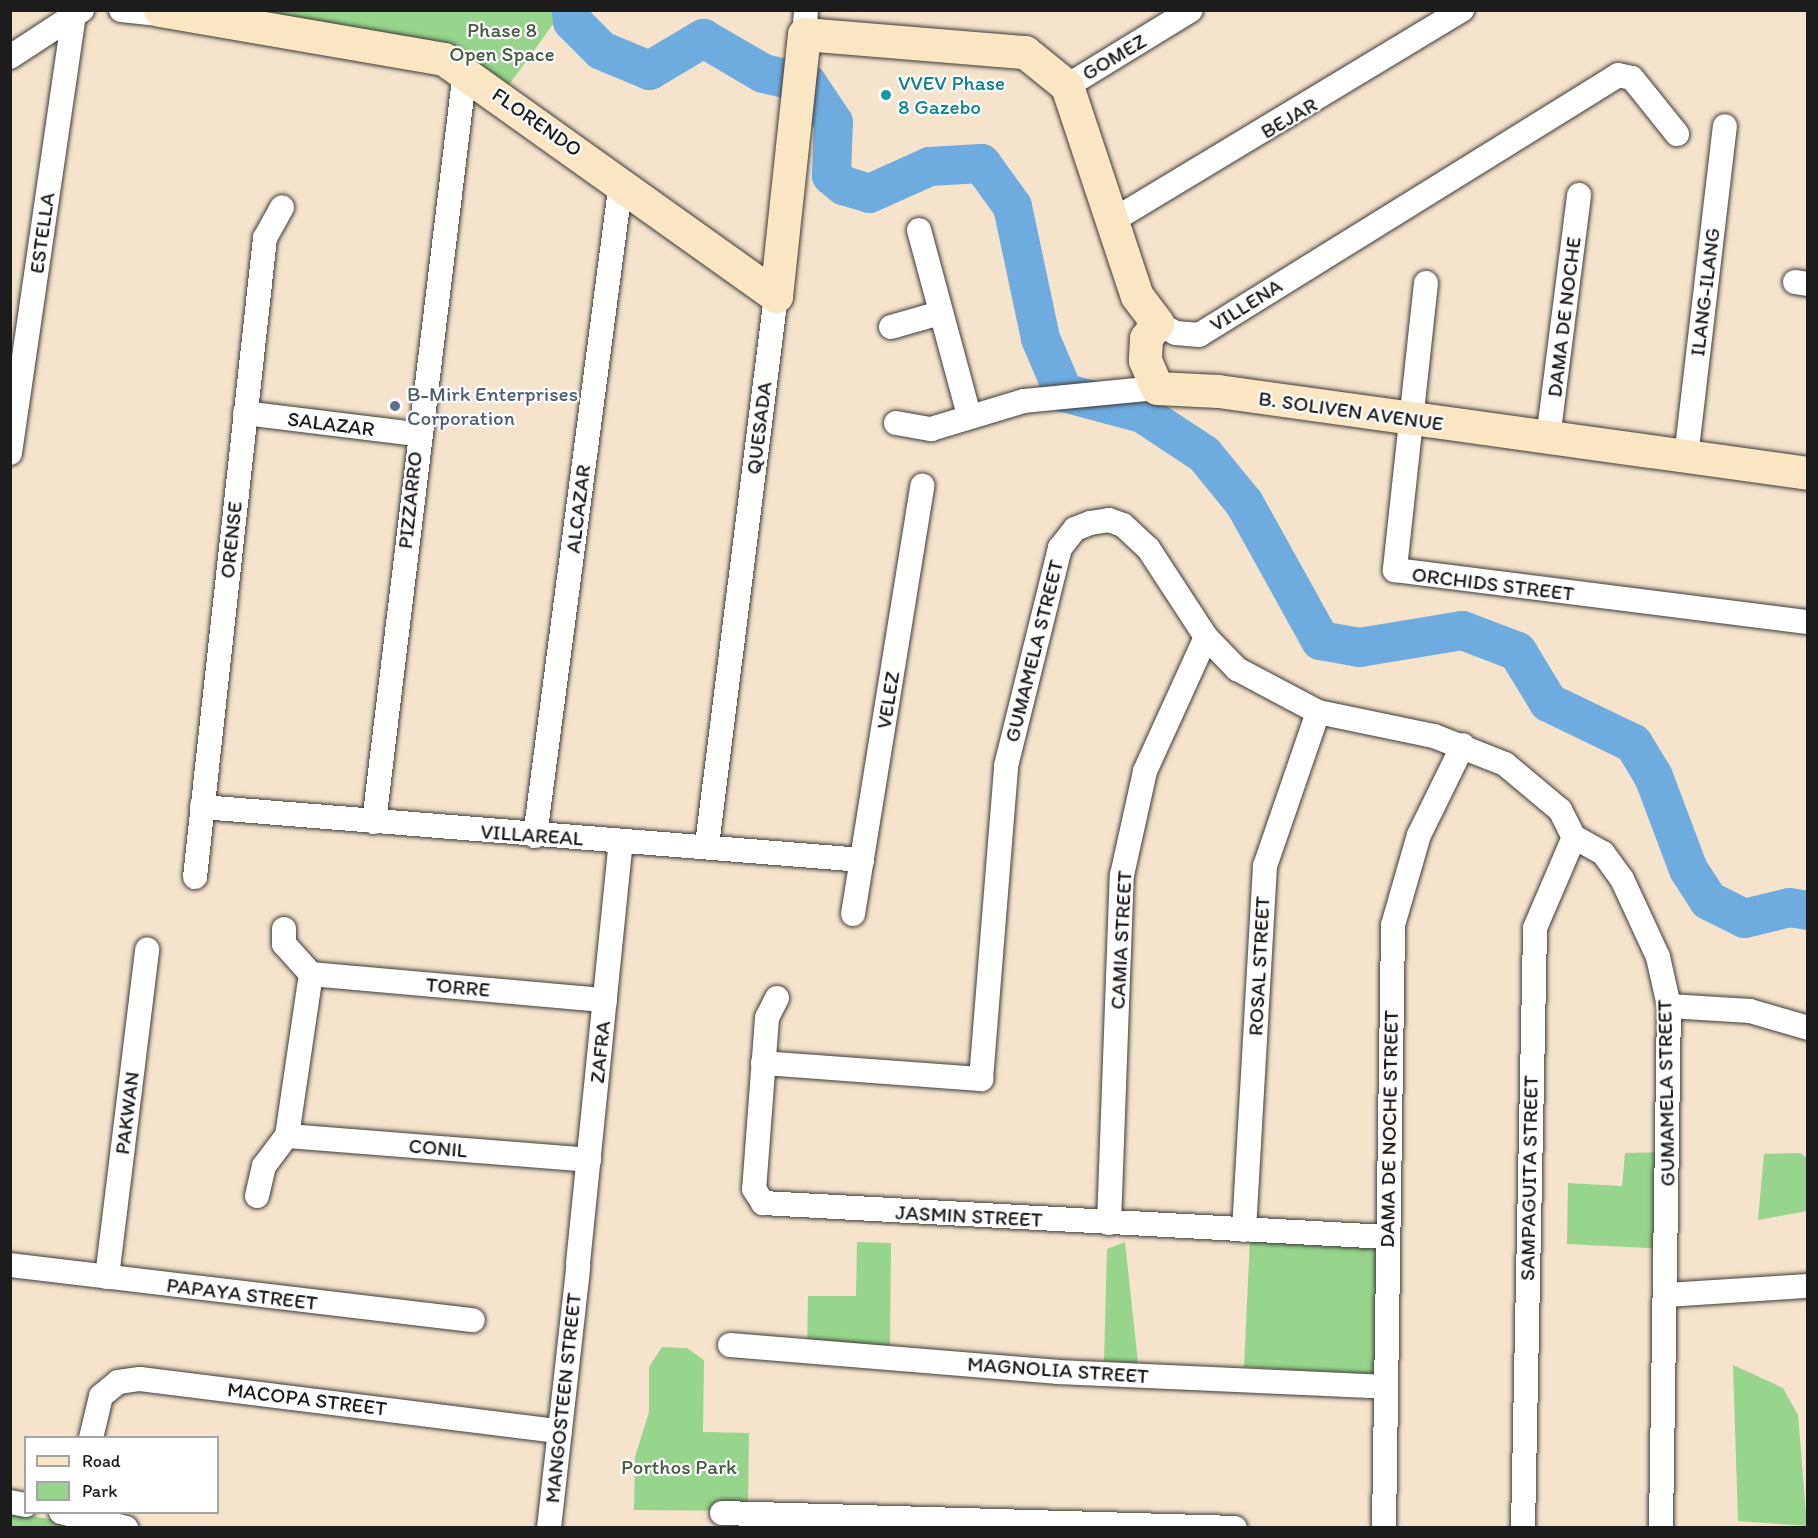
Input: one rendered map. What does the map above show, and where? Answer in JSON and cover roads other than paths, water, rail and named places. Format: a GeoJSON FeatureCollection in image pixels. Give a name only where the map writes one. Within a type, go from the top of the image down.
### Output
{"type":"FeatureCollection","features":[{"type":"Feature","properties":{"kind":"street","name":"FLORENDO"},"geometry":{"type":"LineString","coordinates":[[120,10],[160,12],[420,52],[465,71],[776,296]]}},
{"type":"Feature","properties":{"kind":"street","name":"GOMEZ"},"geometry":{"type":"LineString","coordinates":[[1067,86],[1191,10]]}},
{"type":"Feature","properties":{"kind":"street","name":"BEJAR"},"geometry":{"type":"LineString","coordinates":[[1112,220],[1462,10]]}},
{"type":"Feature","properties":{"kind":"street"},"geometry":{"type":"LineString","coordinates":[[10,57],[78,11]]}},
{"type":"Feature","properties":{"kind":"street","name":"ESTELLA"},"geometry":{"type":"LineString","coordinates":[[10,453],[78,11]]}},
{"type":"Feature","properties":{"kind":"street"},"geometry":{"type":"LineString","coordinates":[[804,35],[1025,52],[1067,86],[1137,296],[1157,323],[1146,338],[1145,360],[1157,388]]}},
{"type":"Feature","properties":{"kind":"street","name":"QUESADA"},"geometry":{"type":"LineString","coordinates":[[707,845],[776,296],[804,35]]}},
{"type":"Feature","properties":{"kind":"street","name":"PIZZARRO"},"geometry":{"type":"LineString","coordinates":[[374,822],[417,434],[465,71]]}},
{"type":"Feature","properties":{"kind":"street","name":"VILLENA"},"geometry":{"type":"LineString","coordinates":[[1157,323],[1176,333],[1199,334],[1618,75],[1632,78],[1677,134]]}},
{"type":"Feature","properties":{"kind":"street","name":"ILANG-ILANG"},"geometry":{"type":"LineString","coordinates":[[1686,457],[1725,126]]}},
{"type":"Feature","properties":{"kind":"street","name":"ALCAZAR"},"geometry":{"type":"LineString","coordinates":[[535,836],[621,182]]}},
{"type":"Feature","properties":{"kind":"street","name":"DAMA DE NOCHE"},"geometry":{"type":"LineString","coordinates":[[1548,438],[1579,195]]}},
{"type":"Feature","properties":{"kind":"street","name":"ORENSE"},"geometry":{"type":"LineString","coordinates":[[195,877],[264,238],[282,207]]}},
{"type":"Feature","properties":{"kind":"street"},"geometry":{"type":"LineString","coordinates":[[920,230],[940,313],[969,415]]}},
{"type":"Feature","properties":{"kind":"street","name":"ORCHIDS STREET"},"geometry":{"type":"LineString","coordinates":[[1426,283],[1395,570],[1808,621]]}},
{"type":"Feature","properties":{"kind":"street"},"geometry":{"type":"LineString","coordinates":[[891,327],[940,313]]}},
{"type":"Feature","properties":{"kind":"street","name":"B. SOLIVEN AVENUE"},"geometry":{"type":"LineString","coordinates":[[896,423],[931,429],[969,415],[1024,401],[1093,391],[1157,388],[1218,391],[1410,420],[1808,473]]}},
{"type":"Feature","properties":{"kind":"street","name":"SALAZAR"},"geometry":{"type":"LineString","coordinates":[[244,413],[417,434]]}},
{"type":"Feature","properties":{"kind":"street","name":"VELEZ"},"geometry":{"type":"LineString","coordinates":[[853,914],[922,486]]}},
{"type":"Feature","properties":{"kind":"street","name":"GUMAMELA STREET"},"geometry":{"type":"LineString","coordinates":[[763,1063],[981,1079],[1006,766],[1060,548],[1075,529],[1109,520],[1123,525],[1148,548],[1206,637],[1237,669],[1318,712],[1462,745],[1523,779],[1560,810],[1574,837],[1603,853],[1622,879],[1658,957],[1669,1006],[1667,1295],[1661,1527]]}},
{"type":"Feature","properties":{"kind":"street","name":"CAMIA STREET"},"geometry":{"type":"LineString","coordinates":[[1109,1223],[1122,875],[1145,771],[1206,637]]}},
{"type":"Feature","properties":{"kind":"street","name":"ROSAL STREET"},"geometry":{"type":"LineString","coordinates":[[1244,1230],[1264,866],[1318,712]]}},
{"type":"Feature","properties":{"kind":"street","name":"DAMA DE NOCHE STREET"},"geometry":{"type":"LineString","coordinates":[[1384,1527],[1393,925],[1419,835],[1462,745]]}},
{"type":"Feature","properties":{"kind":"street","name":"VILLAREAL"},"geometry":{"type":"LineString","coordinates":[[202,807],[535,836],[707,845],[728,852],[862,860]]}},
{"type":"Feature","properties":{"kind":"street","name":"SAMPAGUITA STREET"},"geometry":{"type":"LineString","coordinates":[[1523,1527],[1535,928],[1574,837]]}},
{"type":"Feature","properties":{"kind":"street","name":"ZAFRA"},"geometry":{"type":"LineString","coordinates":[[578,1266],[621,841]]}},
{"type":"Feature","properties":{"kind":"street"},"geometry":{"type":"LineString","coordinates":[[257,1196],[264,1166],[286,1136],[311,974],[284,944],[284,930]]}},
{"type":"Feature","properties":{"kind":"street","name":"PAKWAN"},"geometry":{"type":"LineString","coordinates":[[107,1278],[147,949]]}},
{"type":"Feature","properties":{"kind":"street","name":"TORRE"},"geometry":{"type":"LineString","coordinates":[[311,974],[605,1000]]}},
{"type":"Feature","properties":{"kind":"street","name":"JASMIN STREET"},"geometry":{"type":"LineString","coordinates":[[777,998],[767,1018],[754,1189],[763,1203],[1387,1237]]}},
{"type":"Feature","properties":{"kind":"street"},"geometry":{"type":"LineString","coordinates":[[1669,1006],[1750,1011],[1808,1028]]}},
{"type":"Feature","properties":{"kind":"street","name":"CONIL"},"geometry":{"type":"LineString","coordinates":[[286,1136],[589,1160]]}},
{"type":"Feature","properties":{"kind":"street","name":"PAPAYA STREET"},"geometry":{"type":"LineString","coordinates":[[10,1265],[473,1320]]}},
{"type":"Feature","properties":{"kind":"street","name":"MANGOSTEEN STREET"},"geometry":{"type":"LineString","coordinates":[[549,1527],[578,1266]]}},
{"type":"Feature","properties":{"kind":"street"},"geometry":{"type":"LineString","coordinates":[[1667,1295],[1808,1286]]}},
{"type":"Feature","properties":{"kind":"street","name":"MAGNOLIA STREET"},"geometry":{"type":"LineString","coordinates":[[730,1346],[1059,1372],[1386,1387]]}},
{"type":"Feature","properties":{"kind":"street","name":"MACOPA STREET"},"geometry":{"type":"LineString","coordinates":[[90,1436],[101,1396],[118,1382],[141,1379],[560,1431]]}},
{"type":"Feature","properties":{"kind":"street"},"geometry":{"type":"LineString","coordinates":[[722,1513],[1235,1527]]}},
{"type":"Feature","properties":{"kind":"street"},"geometry":{"type":"LineString","coordinates":[[68,1517],[126,1527]]}},
{"type":"Feature","properties":{"kind":"waterway"},"geometry":{"type":"LineString","coordinates":[[571,10],[572,21],[601,50],[649,70],[703,38],[763,73],[807,83],[833,122],[831,175],[843,185],[869,193],[929,166],[981,163],[1012,206],[1040,338],[1063,392],[1142,413],[1204,454],[1244,503],[1320,640],[1359,647],[1462,630],[1517,651],[1548,702],[1633,743],[1653,776],[1688,869],[1708,900],[1744,918],[1789,907],[1808,910]]}},
{"type":"Feature","properties":{"kind":"place","name":"VVEV Phase 8 Gazebo"},"geometry":{"type":"Point","coordinates":[886,95]}},
{"type":"Feature","properties":{"kind":"place","name":"B-Mirk Enterprises Corporation"},"geometry":{"type":"Point","coordinates":[395,406]}},
{"type":"Feature","properties":{"kind":"park label","name":"Phase 8 Open Space"},"geometry":{"type":"Point","coordinates":[502,42]}},
{"type":"Feature","properties":{"kind":"park label","name":"Porthos Park"},"geometry":{"type":"Point","coordinates":[679,1467]}}]}
